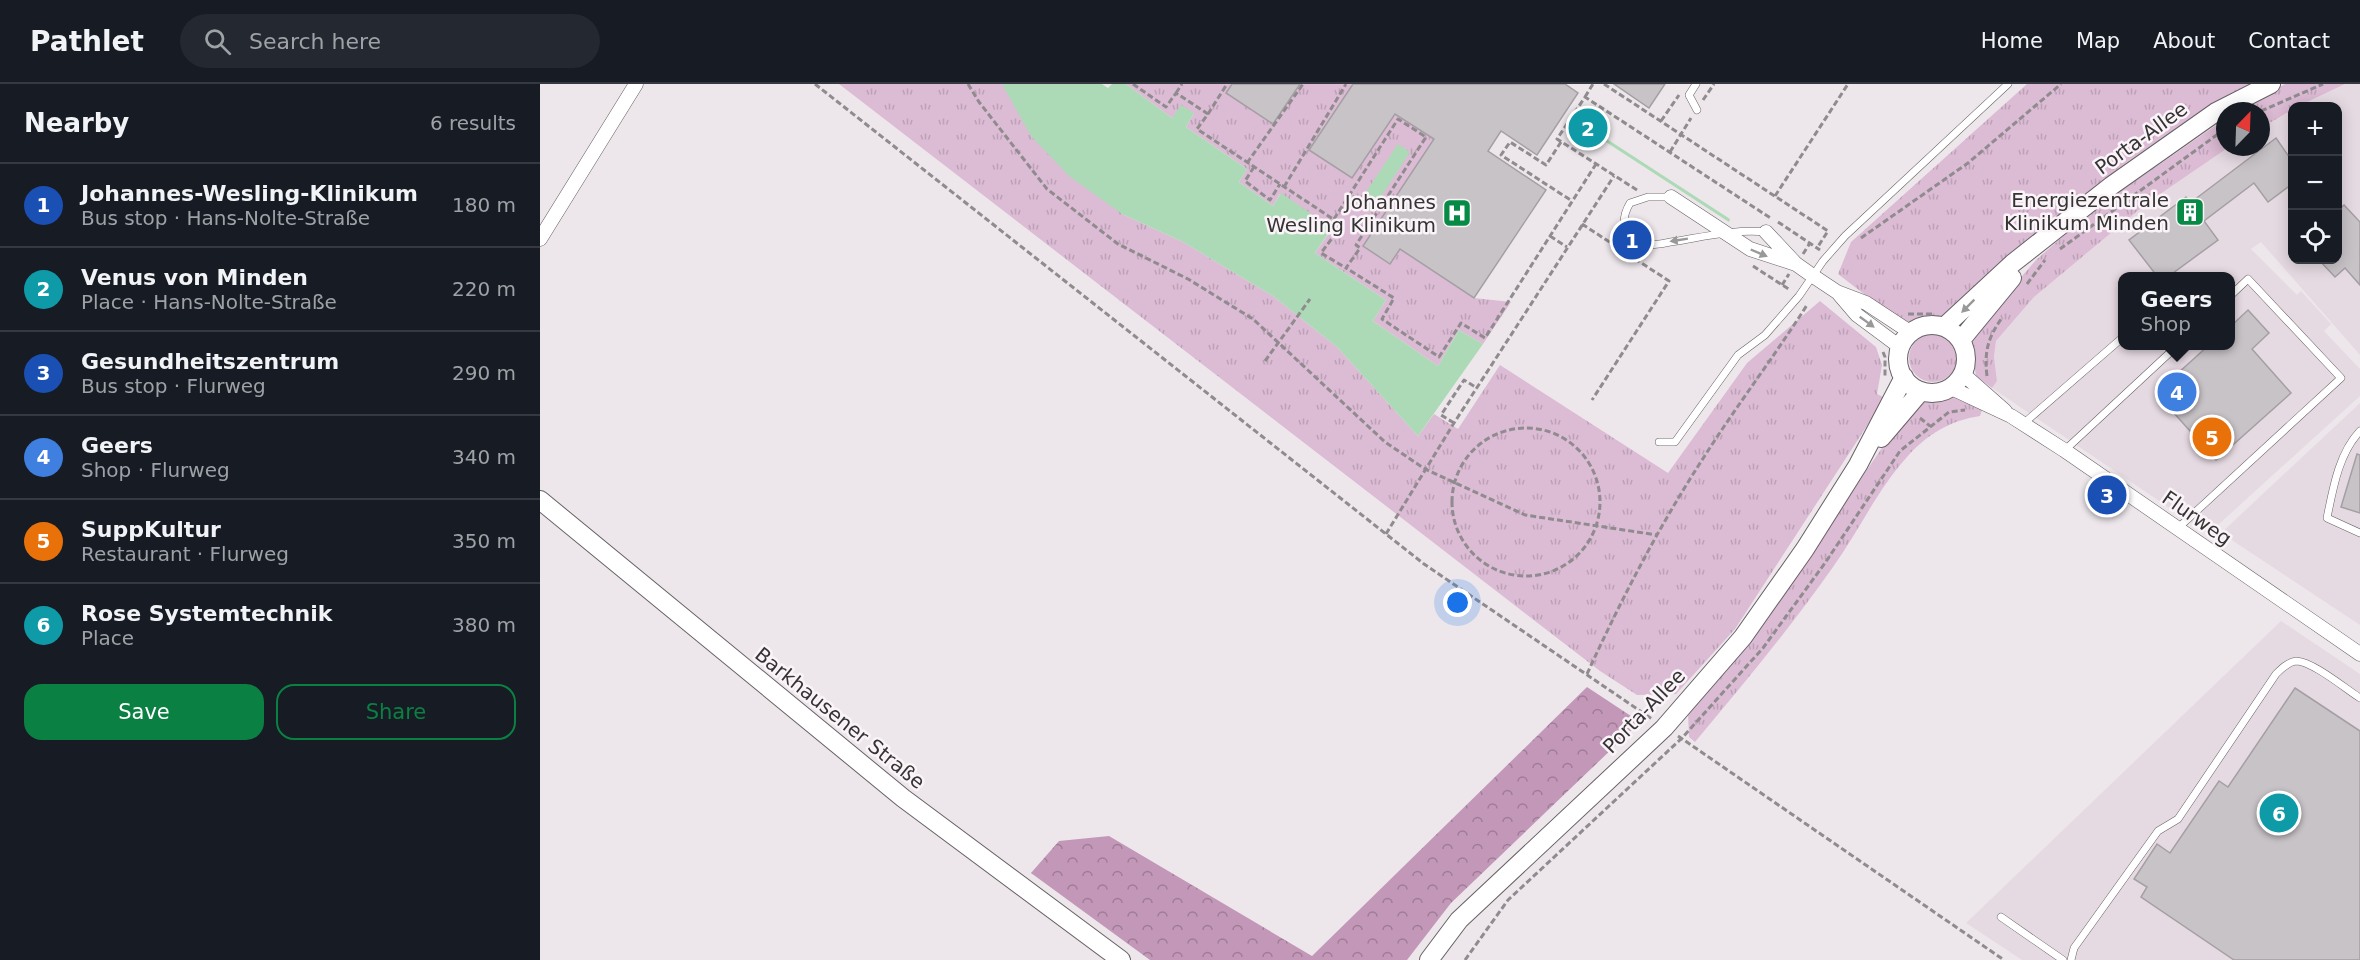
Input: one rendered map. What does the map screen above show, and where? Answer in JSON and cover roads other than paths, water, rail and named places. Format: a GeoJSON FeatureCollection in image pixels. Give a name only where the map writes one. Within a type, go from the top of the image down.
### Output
{"type":"FeatureCollection","features":[{"type":"Feature","properties":{"kind":"street"},"geometry":{"type":"LineString","coordinates":[[540,239],[636,84]]}},
{"type":"Feature","properties":{"kind":"street","name":"Porta-Allee"},"geometry":{"type":"LineString","coordinates":[[1961,340],[1973,322],[2111,186],[2216,112],[2271,84]]}},
{"type":"Feature","properties":{"kind":"street"},"geometry":{"type":"LineString","coordinates":[[1671,196],[1763,255],[1796,264]]}},
{"type":"Feature","properties":{"kind":"street"},"geometry":{"type":"LineString","coordinates":[[1766,232],[1796,264],[1813,276],[1837,292],[1866,303],[1910,332]]}},
{"type":"Feature","properties":{"kind":"street","name":"Porta-Allee"},"geometry":{"type":"LineString","coordinates":[[1945,327],[2013,263],[2049,246]]}},
{"type":"Feature","properties":{"kind":"street"},"geometry":{"type":"LineString","coordinates":[[1837,292],[1857,315],[1900,347]]}},
{"type":"Feature","properties":{"kind":"street"},"geometry":{"type":"LineString","coordinates":[[1927,325],[1945,327],[1961,340],[1967,357],[1957,381],[1931,393],[1921,391],[1904,378],[1899,368],[1900,347],[1910,332],[1927,325]]}},
{"type":"Feature","properties":{"kind":"street","name":"Porta-Allee"},"geometry":{"type":"LineString","coordinates":[[1429,960],[1459,920],[1664,728],[1743,637],[1805,549],[1858,465],[1904,378]]}},
{"type":"Feature","properties":{"kind":"street","name":"Flurweg"},"geometry":{"type":"LineString","coordinates":[[1957,381],[2064,450],[2360,654]]}},
{"type":"Feature","properties":{"kind":"street","name":"Porta-Allee"},"geometry":{"type":"LineString","coordinates":[[1858,465],[1921,391]]}},
{"type":"Feature","properties":{"kind":"street","name":"Barkhausener Straße"},"geometry":{"type":"LineString","coordinates":[[540,500],[903,798],[1121,960]]}},
{"type":"Feature","properties":{"kind":"lane"},"geometry":{"type":"LineString","coordinates":[[1696,84],[1689,95],[1697,110]]}},
{"type":"Feature","properties":{"kind":"lane"},"geometry":{"type":"LineString","coordinates":[[1659,442],[1674,442],[1738,355],[1765,335],[1799,296],[1845,236],[2008,84]]}},
{"type":"Feature","properties":{"kind":"lane"},"geometry":{"type":"LineString","coordinates":[[1671,196],[1648,198],[1630,203],[1623,222],[1625,232],[1632,240],[1650,245],[1726,233],[1766,232]]}},
{"type":"Feature","properties":{"kind":"lane"},"geometry":{"type":"LineString","coordinates":[[2178,528],[2341,378],[2248,279],[2235,291]]}},
{"type":"Feature","properties":{"kind":"lane"},"geometry":{"type":"LineString","coordinates":[[2017,420],[2118,341]]}},
{"type":"Feature","properties":{"kind":"lane"},"geometry":{"type":"LineString","coordinates":[[2064,450],[2172,350]]}},
{"type":"Feature","properties":{"kind":"lane"},"geometry":{"type":"LineString","coordinates":[[2360,431],[2350,441],[2333,486],[2327,518],[2360,533]]}},
{"type":"Feature","properties":{"kind":"lane"},"geometry":{"type":"LineString","coordinates":[[2071,960],[2074,948],[2124,877],[2158,831],[2178,819],[2269,684],[2284,666],[2296,661],[2306,664],[2360,698]]}},
{"type":"Feature","properties":{"kind":"lane"},"geometry":{"type":"LineString","coordinates":[[2001,917],[2063,960]]}},
{"type":"Feature","properties":{"kind":"place","name":"Venus von Minden"},"geometry":{"type":"Point","coordinates":[1588,128]}},
{"type":"Feature","properties":{"kind":"place","name":"Energiezentrale Klinikum Minden"},"geometry":{"type":"Point","coordinates":[2190,212]}},
{"type":"Feature","properties":{"kind":"place","name":"Johannes Wesling Klinikum"},"geometry":{"type":"Point","coordinates":[1457,213]}},
{"type":"Feature","properties":{"kind":"place","name":"Johannes-Wesling-Klinikum"},"geometry":{"type":"Point","coordinates":[1632,240]}},
{"type":"Feature","properties":{"kind":"place","name":"Geers"},"geometry":{"type":"Point","coordinates":[2177,392]}},
{"type":"Feature","properties":{"kind":"place","name":"SuppKultur"},"geometry":{"type":"Point","coordinates":[2212,437]}},
{"type":"Feature","properties":{"kind":"place","name":"Gesundheitszentrum"},"geometry":{"type":"Point","coordinates":[2107,495]}},
{"type":"Feature","properties":{"kind":"place","name":"Rose Systemtechnik"},"geometry":{"type":"Point","coordinates":[2279,813]}}]}
